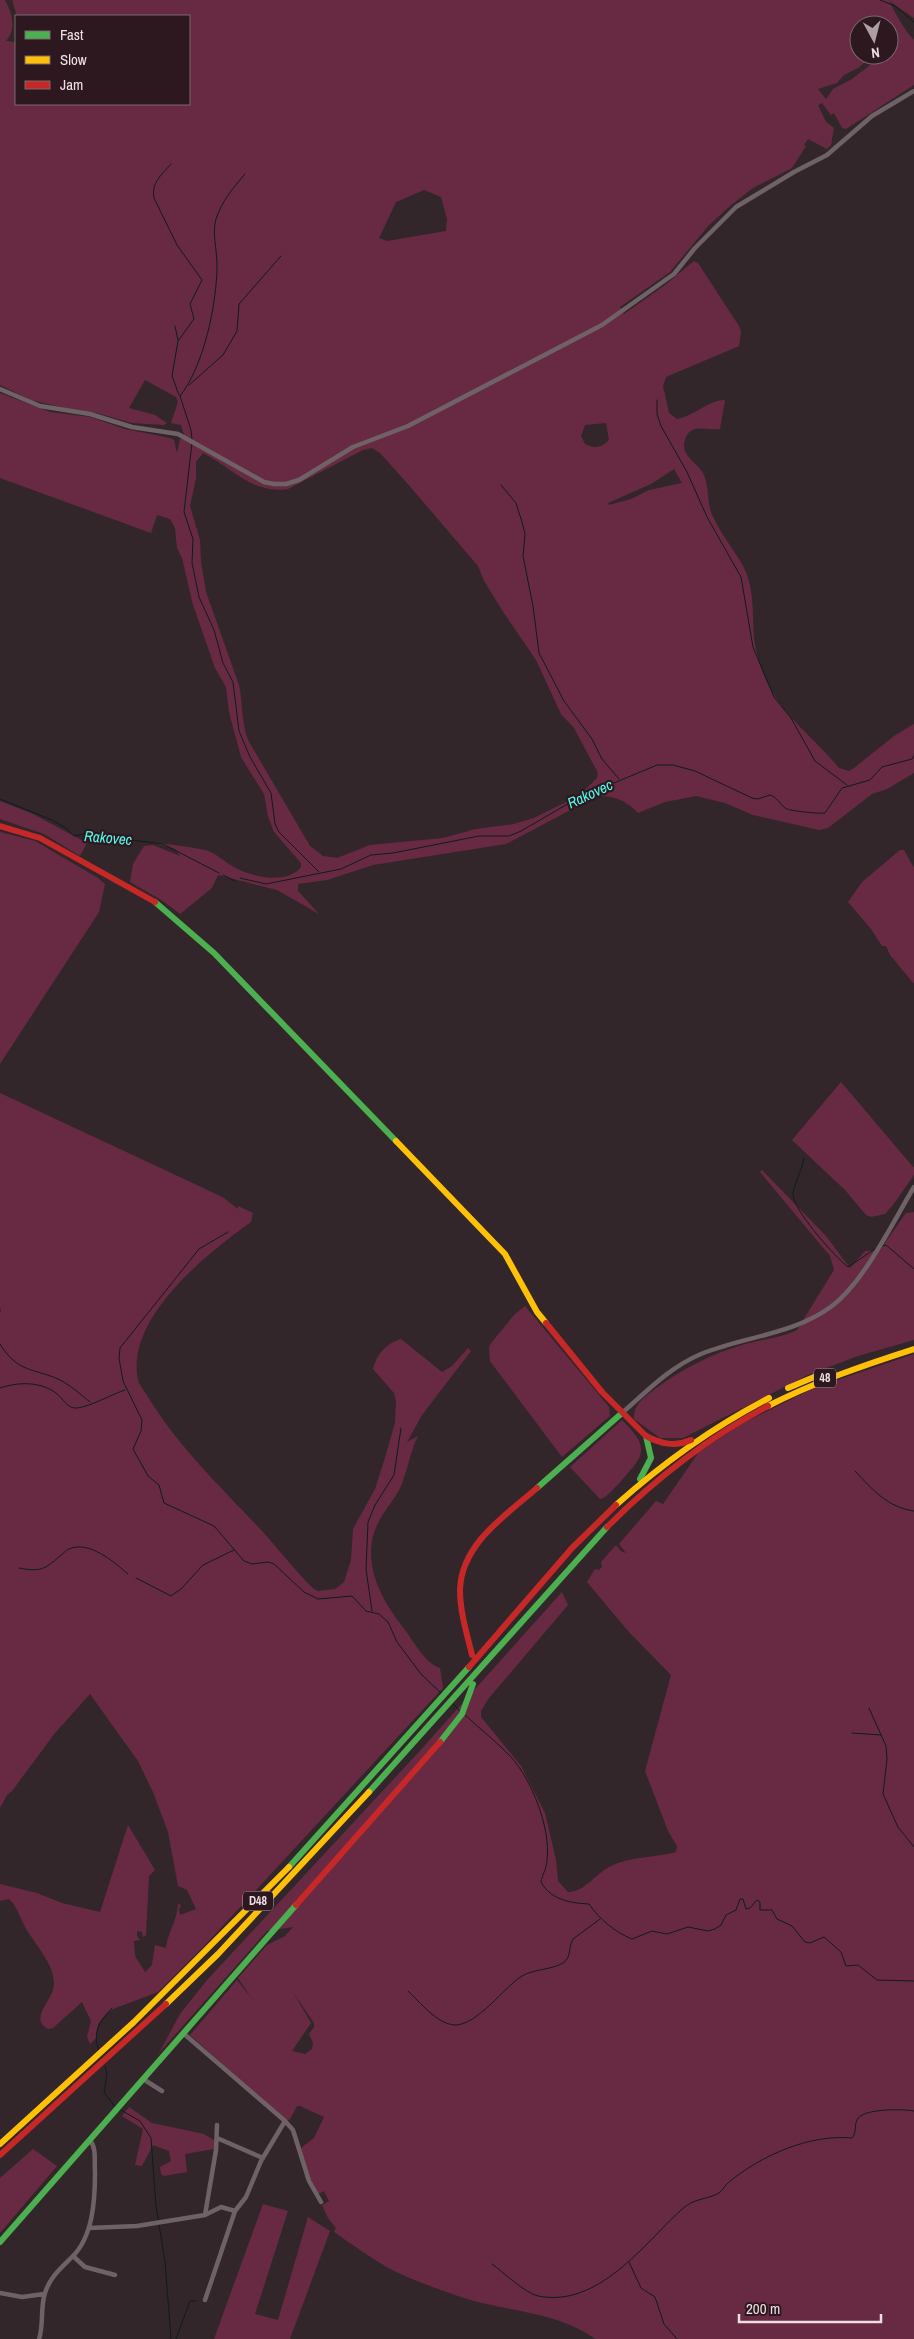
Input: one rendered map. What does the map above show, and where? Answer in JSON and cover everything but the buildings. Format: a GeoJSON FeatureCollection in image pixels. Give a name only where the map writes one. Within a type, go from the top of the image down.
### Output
{"type":"FeatureCollection","features":[{"type":"Feature","properties":{"kind":"main road"},"geometry":{"type":"LineString","coordinates":[[0,826],[40,838],[145,895],[166,910],[208,947],[505,1254],[536,1312],[622,1413],[646,1436]]}},
{"type":"Feature","properties":{"kind":"main road","name":"48"},"geometry":{"type":"LineString","coordinates":[[523,1607],[573,1548],[631,1491],[668,1460],[760,1402],[801,1382],[858,1361],[914,1344]]}},
{"type":"Feature","properties":{"kind":"main road","name":"48"},"geometry":{"type":"LineString","coordinates":[[529,1613],[573,1560],[622,1511],[649,1487],[723,1431],[764,1406],[812,1384],[914,1350]]}},
{"type":"Feature","properties":{"kind":"main road"},"geometry":{"type":"LineString","coordinates":[[472,1655],[459,1596],[462,1574],[473,1549],[491,1528],[622,1413]]}},
{"type":"Feature","properties":{"kind":"main road","name":"48"},"geometry":{"type":"LineString","coordinates":[[646,1436],[661,1444],[678,1445],[713,1430]]}},
{"type":"Feature","properties":{"kind":"main road","name":"48"},"geometry":{"type":"LineString","coordinates":[[631,1491],[647,1471],[651,1461],[652,1450],[646,1436]]}},
{"type":"Feature","properties":{"kind":"main road","name":"D48"},"geometry":{"type":"LineString","coordinates":[[0,2144],[163,1997],[250,1909],[523,1607]]}},
{"type":"Feature","properties":{"kind":"main road","name":"D48"},"geometry":{"type":"LineString","coordinates":[[0,2155],[105,2062],[256,1914],[529,1613]]}},
{"type":"Feature","properties":{"kind":"main road"},"geometry":{"type":"LineString","coordinates":[[0,2242],[448,1734],[462,1714],[473,1684]]}},
{"type":"Feature","properties":{"kind":"street"},"geometry":{"type":"LineString","coordinates":[[0,389],[40,406],[90,414],[132,427],[178,434],[264,482],[286,484],[299,480],[353,448],[408,426],[602,325],[674,274],[695,248],[736,207],[794,172],[827,155],[872,116],[914,91]]}},
{"type":"Feature","properties":{"kind":"street"},"geometry":{"type":"LineString","coordinates":[[622,1413],[662,1377],[690,1359],[712,1350],[796,1326],[833,1305],[860,1275],[914,1187]]}},
{"type":"Feature","properties":{"kind":"street"},"geometry":{"type":"LineString","coordinates":[[183,2033],[293,2130],[309,2181],[322,2202]]}},
{"type":"Feature","properties":{"kind":"street"},"geometry":{"type":"LineString","coordinates":[[143,2079],[162,2091]]}},
{"type":"Feature","properties":{"kind":"street"},"geometry":{"type":"LineString","coordinates":[[205,2300],[235,2211],[246,2198],[263,2158],[285,2121]]}},
{"type":"Feature","properties":{"kind":"street"},"geometry":{"type":"LineString","coordinates":[[205,2215],[217,2138],[217,2126]]}},
{"type":"Feature","properties":{"kind":"street"},"geometry":{"type":"LineString","coordinates":[[217,2138],[263,2158]]}},
{"type":"Feature","properties":{"kind":"street"},"geometry":{"type":"LineString","coordinates":[[39,2339],[42,2327],[44,2294],[62,2264],[73,2256],[89,2228],[95,2186],[94,2146],[90,2140]]}},
{"type":"Feature","properties":{"kind":"street"},"geometry":{"type":"LineString","coordinates":[[89,2228],[137,2226],[205,2215],[220,2207],[235,2211]]}},
{"type":"Feature","properties":{"kind":"street"},"geometry":{"type":"LineString","coordinates":[[73,2256],[85,2267],[115,2275]]}},
{"type":"Feature","properties":{"kind":"street"},"geometry":{"type":"LineString","coordinates":[[0,2293],[22,2297],[44,2294]]}},
{"type":"Feature","properties":{"kind":"shaded area"},"geometry":{"type":"Polygon","coordinates":[[[0,0],[5,0],[10,10],[12,21],[11,31],[6,41],[15,42],[15,105],[190,105],[190,15],[17,15],[12,0],[914,0],[914,18],[889,1],[897,15],[849,15],[849,65],[862,65],[844,75],[837,83],[818,89],[826,99],[833,89],[852,79],[870,65],[899,65],[899,18],[914,40],[914,85],[846,129],[842,128],[834,113],[831,115],[822,103],[818,105],[826,122],[834,128],[831,145],[827,149],[808,139],[804,145],[806,146],[792,168],[753,188],[730,206],[709,225],[670,272],[620,307],[624,314],[665,285],[694,261],[698,263],[739,326],[741,332],[739,346],[666,377],[663,386],[669,413],[677,419],[713,403],[725,400],[720,429],[701,428],[692,430],[686,437],[684,449],[689,458],[704,475],[711,512],[746,573],[751,591],[754,638],[758,657],[770,688],[777,699],[793,720],[839,768],[849,771],[894,736],[914,724],[914,773],[887,789],[872,794],[828,828],[819,830],[753,815],[725,803],[696,796],[665,802],[638,813],[618,799],[601,796],[595,797],[506,844],[373,865],[327,880],[298,884],[298,891],[319,914],[277,890],[218,875],[212,888],[180,914],[163,901],[130,882],[133,864],[144,846],[153,845],[180,856],[175,849],[152,842],[205,850],[239,870],[257,876],[277,878],[286,876],[294,873],[301,867],[301,863],[274,832],[268,816],[264,794],[241,757],[229,712],[226,687],[215,668],[193,605],[182,558],[177,548],[175,528],[170,519],[157,515],[151,533],[0,478],[0,393],[50,412],[90,417],[125,429],[170,438],[174,440],[177,453],[180,439],[185,438],[181,425],[171,423],[178,402],[176,397],[145,380],[129,408],[155,415],[167,423],[164,425],[132,423],[97,413],[31,400],[0,385],[0,0]],[[424,190],[396,202],[379,238],[387,241],[446,231],[447,219],[441,197],[424,190]],[[606,423],[585,425],[581,436],[585,444],[598,447],[604,445],[609,440],[606,423]],[[372,448],[363,450],[288,489],[275,490],[253,484],[203,453],[196,462],[196,478],[190,506],[200,540],[201,562],[206,592],[239,685],[244,726],[248,740],[310,846],[323,856],[337,858],[370,845],[443,838],[476,829],[514,824],[534,818],[574,798],[597,778],[598,773],[574,728],[561,714],[536,660],[484,581],[478,566],[407,483],[380,453],[372,448]],[[674,469],[651,484],[608,503],[609,505],[631,499],[649,490],[682,483],[674,469]]]}},
{"type":"Feature","properties":{"kind":"shaded area"},"geometry":{"type":"Polygon","coordinates":[[[0,801],[33,814],[87,843],[80,856],[44,834],[0,819],[0,801]]]}},
{"type":"Feature","properties":{"kind":"shaded area"},"geometry":{"type":"Polygon","coordinates":[[[0,832],[35,841],[105,884],[99,912],[0,1064],[0,832]]]}},
{"type":"Feature","properties":{"kind":"shaded area"},"geometry":{"type":"Polygon","coordinates":[[[900,850],[904,850],[914,868],[914,984],[890,955],[886,946],[882,946],[871,929],[848,902],[862,882],[900,850]]]}},
{"type":"Feature","properties":{"kind":"shaded area"},"geometry":{"type":"Polygon","coordinates":[[[841,1082],[914,1168],[914,1175],[885,1214],[871,1217],[866,1215],[845,1190],[792,1140],[841,1082]]]}},
{"type":"Feature","properties":{"kind":"shaded area"},"geometry":{"type":"Polygon","coordinates":[[[0,1093],[224,1198],[238,1209],[238,1206],[253,1213],[251,1222],[195,1267],[159,1307],[146,1329],[138,1351],[137,1377],[160,1416],[187,1451],[314,1589],[318,1591],[335,1589],[344,1582],[351,1560],[353,1529],[375,1489],[395,1423],[396,1401],[394,1393],[373,1369],[380,1354],[387,1346],[401,1339],[442,1372],[452,1366],[468,1348],[471,1351],[422,1415],[407,1442],[418,1436],[401,1486],[382,1515],[372,1539],[372,1567],[382,1594],[396,1619],[420,1652],[429,1662],[440,1668],[443,1688],[206,1944],[158,1992],[113,2009],[106,2014],[98,2024],[96,2038],[90,2044],[87,2037],[91,2021],[82,2002],[53,2028],[48,2029],[42,2024],[40,2019],[41,2013],[51,1995],[54,1982],[53,1975],[47,1961],[25,1927],[13,1903],[9,1899],[0,1901],[0,1884],[37,1893],[62,1903],[100,1912],[128,1825],[155,1870],[149,1876],[146,1935],[143,1937],[142,1932],[137,1931],[137,1936],[140,1940],[134,1941],[135,1956],[145,1972],[152,1965],[155,1945],[166,1948],[178,1904],[181,1905],[180,1915],[196,1909],[187,1890],[178,1886],[168,1832],[153,1792],[138,1761],[90,1694],[55,1733],[12,1791],[7,1795],[0,1808],[0,1093]]]}},
{"type":"Feature","properties":{"kind":"shaded area"},"geometry":{"type":"Polygon","coordinates":[[[762,1170],[826,1236],[850,1268],[865,1251],[880,1250],[906,1213],[914,1212],[914,1340],[858,1356],[808,1375],[683,1438],[660,1438],[634,1419],[635,1409],[644,1398],[687,1368],[709,1357],[745,1344],[778,1337],[797,1330],[834,1270],[830,1256],[760,1172],[762,1170]]]}},
{"type":"Feature","properties":{"kind":"shaded area"},"geometry":{"type":"Polygon","coordinates":[[[525,1306],[609,1407],[610,1416],[562,1457],[490,1361],[489,1347],[492,1342],[514,1315],[525,1306]]]}},
{"type":"Feature","properties":{"kind":"shaded area"},"geometry":{"type":"Polygon","coordinates":[[[914,1354],[914,2339],[595,2339],[580,2330],[548,2317],[480,2303],[400,2274],[334,2232],[336,2228],[328,2218],[322,2205],[329,2201],[324,2191],[318,2194],[310,2181],[301,2148],[314,2138],[324,2117],[297,2106],[290,2119],[286,2121],[190,2035],[237,1980],[253,2000],[238,1978],[267,1945],[285,1936],[293,1927],[267,1931],[159,2053],[180,2014],[207,1980],[417,1754],[562,1592],[568,1605],[489,1698],[481,1711],[481,1717],[521,1766],[545,1813],[556,1860],[558,1881],[568,1892],[580,1889],[606,1869],[619,1863],[676,1852],[677,1846],[668,1831],[645,1771],[671,1675],[628,1631],[587,1582],[595,1569],[599,1570],[602,1567],[601,1562],[616,1545],[621,1551],[626,1553],[619,1544],[656,1501],[663,1504],[699,1452],[743,1423],[814,1388],[914,1354]],[[293,1992],[311,2023],[292,2051],[305,2054],[312,2049],[313,2043],[309,2034],[314,2027],[314,2023],[293,1992]]]}},
{"type":"Feature","properties":{"kind":"shaded area"},"geometry":{"type":"Polygon","coordinates":[[[622,1420],[637,1438],[641,1451],[629,1472],[614,1489],[600,1499],[570,1467],[622,1420]]]}},
{"type":"Feature","properties":{"kind":"shaded area"},"geometry":{"type":"Polygon","coordinates":[[[129,2107],[152,2123],[204,2134],[214,2140],[214,2149],[185,2154],[187,2172],[164,2176],[161,2174],[160,2167],[171,2161],[169,2151],[153,2145],[142,2166],[135,2165],[143,2129],[122,2116],[129,2107]]]}},
{"type":"Feature","properties":{"kind":"shaded area"},"geometry":{"type":"Polygon","coordinates":[[[33,2149],[57,2166],[0,2233],[0,2178],[33,2149]]]}},
{"type":"Feature","properties":{"kind":"shaded area"},"geometry":{"type":"Polygon","coordinates":[[[263,2204],[288,2211],[255,2314],[278,2320],[308,2217],[330,2231],[290,2339],[214,2339],[263,2204]]]}},
{"type":"Feature","properties":{"kind":"waterway"},"geometry":{"type":"LineString","coordinates":[[880,0],[895,6],[914,22]]}},
{"type":"Feature","properties":{"kind":"waterway"},"geometry":{"type":"LineString","coordinates":[[171,164],[156,183],[154,198],[177,245],[202,280],[190,304],[194,319],[178,341],[172,376],[179,395]]}},
{"type":"Feature","properties":{"kind":"waterway"},"geometry":{"type":"LineString","coordinates":[[192,439],[180,396],[196,368],[212,315],[217,259],[214,230],[218,212],[245,174]]}},
{"type":"Feature","properties":{"kind":"waterway"},"geometry":{"type":"LineString","coordinates":[[189,385],[223,355],[237,331],[239,304],[281,256]]}},
{"type":"Feature","properties":{"kind":"waterway"},"geometry":{"type":"LineString","coordinates":[[175,326],[178,340]]}},
{"type":"Feature","properties":{"kind":"waterway"},"geometry":{"type":"LineString","coordinates":[[657,400],[657,414],[661,426],[687,472],[707,517],[741,577],[753,647],[774,697],[791,718],[815,761],[847,785]]}},
{"type":"Feature","properties":{"kind":"waterway"},"geometry":{"type":"LineString","coordinates":[[192,443],[184,512],[193,539],[192,563],[199,597],[214,630],[223,663],[233,682],[239,731],[250,757],[271,793],[275,824],[279,832],[319,872]]}},
{"type":"Feature","properties":{"kind":"waterway"},"geometry":{"type":"LineString","coordinates":[[501,485],[516,503],[525,534],[523,556],[533,606],[539,653],[564,701],[592,739],[602,759],[619,779]]}},
{"type":"Feature","properties":{"kind":"waterway","name":"Rakovec"},"geometry":{"type":"LineString","coordinates":[[240,878],[266,884],[341,869],[371,855],[393,853],[479,836],[509,836],[578,798],[657,765],[673,765],[695,771],[752,798],[758,799],[770,795],[775,797],[787,809],[825,813],[842,788],[870,780],[882,767],[912,759],[914,755]]}},
{"type":"Feature","properties":{"kind":"waterway","name":"Rakovec"},"geometry":{"type":"LineString","coordinates":[[0,799],[52,820],[66,828],[74,836],[84,834],[163,844],[219,873]]}},
{"type":"Feature","properties":{"kind":"waterway","name":"Rakovec"},"geometry":{"type":"LineString","coordinates":[[223,875],[235,881]]}},
{"type":"Feature","properties":{"kind":"waterway"},"geometry":{"type":"LineString","coordinates":[[804,1158],[793,1192],[799,1209],[814,1231],[848,1267],[875,1249]]}},
{"type":"Feature","properties":{"kind":"waterway"},"geometry":{"type":"LineString","coordinates":[[228,1232],[199,1249],[120,1348],[119,1358],[123,1381],[142,1420],[141,1431],[133,1449],[148,1476],[159,1485],[164,1503],[214,1526],[244,1561],[252,1564],[268,1562],[274,1564],[304,1592],[318,1599],[352,1596],[366,1611],[379,1614],[388,1622],[397,1642],[421,1674],[442,1694]]}},
{"type":"Feature","properties":{"kind":"waterway"},"geometry":{"type":"LineString","coordinates":[[882,1246],[886,1245],[914,1269]]}},
{"type":"Feature","properties":{"kind":"waterway"},"geometry":{"type":"LineString","coordinates":[[0,1344],[13,1360],[20,1365],[62,1381],[90,1402]]}},
{"type":"Feature","properties":{"kind":"waterway"},"geometry":{"type":"LineString","coordinates":[[0,1388],[21,1384],[43,1386],[56,1393],[65,1403],[74,1408],[89,1405],[125,1390]]}},
{"type":"Feature","properties":{"kind":"waterway"},"geometry":{"type":"LineString","coordinates":[[372,1611],[366,1569],[368,1522],[375,1505],[394,1475],[401,1428]]}},
{"type":"Feature","properties":{"kind":"waterway"},"geometry":{"type":"LineString","coordinates":[[855,1471],[874,1491],[888,1502],[914,1511]]}},
{"type":"Feature","properties":{"kind":"waterway"},"geometry":{"type":"LineString","coordinates":[[19,1568],[41,1569],[68,1550],[85,1547],[101,1554],[128,1574]]}},
{"type":"Feature","properties":{"kind":"waterway"},"geometry":{"type":"LineString","coordinates":[[136,1578],[171,1596],[182,1588],[203,1565],[234,1550]]}},
{"type":"Feature","properties":{"kind":"waterway"},"geometry":{"type":"LineString","coordinates":[[452,1703],[460,1711]]}},
{"type":"Feature","properties":{"kind":"waterway"},"geometry":{"type":"LineString","coordinates":[[869,1708],[886,1746],[887,1759],[883,1794],[898,1827],[914,1847]]}},
{"type":"Feature","properties":{"kind":"waterway"},"geometry":{"type":"LineString","coordinates":[[465,1715],[511,1757],[526,1778],[533,1792],[546,1834],[547,1863],[541,1882],[556,1897],[575,1903],[589,1904],[608,1924],[632,1939],[652,1931],[667,1934],[688,1927],[708,1931],[715,1929],[721,1925],[726,1915],[736,1910],[740,1899],[743,1899],[746,1909],[750,1908],[757,1900],[760,1902],[760,1910],[772,1910],[777,1919],[792,1926],[805,1942],[810,1943],[824,1937],[841,1952],[846,1966],[858,1965],[877,1980],[914,1981]]}},
{"type":"Feature","properties":{"kind":"waterway"},"geometry":{"type":"LineString","coordinates":[[852,1733],[881,1735]]}},
{"type":"Feature","properties":{"kind":"waterway"},"geometry":{"type":"LineString","coordinates":[[408,1991],[441,2021],[454,2025],[463,2024],[481,2013],[522,1976],[566,1961],[573,1939],[600,1919]]}},
{"type":"Feature","properties":{"kind":"waterway"},"geometry":{"type":"LineString","coordinates":[[99,2051],[96,2038],[98,2028],[112,2008]]}},
{"type":"Feature","properties":{"kind":"waterway"},"geometry":{"type":"LineString","coordinates":[[105,2066],[107,2074],[104,2092],[115,2107]]}},
{"type":"Feature","properties":{"kind":"waterway"},"geometry":{"type":"LineString","coordinates":[[119,2109],[140,2121],[151,2138],[156,2206],[165,2261],[171,2339]]}},
{"type":"Feature","properties":{"kind":"waterway"},"geometry":{"type":"LineString","coordinates":[[492,2264],[521,2287],[538,2296],[560,2297],[580,2293],[618,2271],[686,2206],[719,2193],[729,2182],[756,2163],[787,2148],[803,2143],[820,2139],[852,2138],[857,2120],[866,2113],[892,2110],[914,2111]]}},
{"type":"Feature","properties":{"kind":"waterway"},"geometry":{"type":"LineString","coordinates":[[629,2262],[641,2288],[655,2297],[664,2324],[677,2339]]}},
{"type":"Feature","properties":{"kind":"waterway"},"geometry":{"type":"LineString","coordinates":[[176,2339],[190,2301],[196,2301]]}},
{"type":"Feature","properties":{"kind":"traffic: fast"},"geometry":{"type":"LineString","coordinates":[[155,902],[214,953],[396,1141]]}},
{"type":"Feature","properties":{"kind":"traffic: fast"},"geometry":{"type":"LineString","coordinates":[[537,1488],[622,1413]]}},
{"type":"Feature","properties":{"kind":"traffic: fast"},"geometry":{"type":"LineString","coordinates":[[640,1479],[651,1458],[646,1436]]}},
{"type":"Feature","properties":{"kind":"traffic: fast"},"geometry":{"type":"LineString","coordinates":[[369,1792],[607,1527]]}},
{"type":"Feature","properties":{"kind":"traffic: fast"},"geometry":{"type":"LineString","coordinates":[[289,1867],[469,1667]]}},
{"type":"Feature","properties":{"kind":"traffic: fast"},"geometry":{"type":"LineString","coordinates":[[440,1742],[462,1714],[473,1684]]}},
{"type":"Feature","properties":{"kind":"traffic: fast"},"geometry":{"type":"LineString","coordinates":[[0,2242],[296,1905]]}},
{"type":"Feature","properties":{"kind":"traffic: slow"},"geometry":{"type":"LineString","coordinates":[[396,1141],[505,1254],[537,1312],[546,1323]]}},
{"type":"Feature","properties":{"kind":"traffic: slow"},"geometry":{"type":"LineString","coordinates":[[768,1406],[840,1374],[914,1349]]}},
{"type":"Feature","properties":{"kind":"traffic: slow"},"geometry":{"type":"LineString","coordinates":[[788,1388],[826,1372]]}},
{"type":"Feature","properties":{"kind":"traffic: slow"},"geometry":{"type":"LineString","coordinates":[[616,1505],[689,1447],[728,1421],[769,1398]]}},
{"type":"Feature","properties":{"kind":"traffic: slow"},"geometry":{"type":"LineString","coordinates":[[166,2004],[218,1954],[369,1792]]}},
{"type":"Feature","properties":{"kind":"traffic: slow"},"geometry":{"type":"LineString","coordinates":[[0,2144],[134,2022],[289,1867]]}},
{"type":"Feature","properties":{"kind":"traffic: jam"},"geometry":{"type":"LineString","coordinates":[[0,826],[40,838],[155,902]]}},
{"type":"Feature","properties":{"kind":"traffic: jam"},"geometry":{"type":"LineString","coordinates":[[546,1323],[602,1392],[646,1436]]}},
{"type":"Feature","properties":{"kind":"traffic: jam"},"geometry":{"type":"LineString","coordinates":[[607,1527],[683,1460],[725,1431],[768,1406]]}},
{"type":"Feature","properties":{"kind":"traffic: jam"},"geometry":{"type":"LineString","coordinates":[[646,1436],[668,1444],[691,1440]]}},
{"type":"Feature","properties":{"kind":"traffic: jam"},"geometry":{"type":"LineString","coordinates":[[472,1655],[460,1598],[462,1574],[468,1558],[487,1532],[537,1488]]}},
{"type":"Feature","properties":{"kind":"traffic: jam"},"geometry":{"type":"LineString","coordinates":[[469,1667],[572,1548],[616,1505]]}},
{"type":"Feature","properties":{"kind":"traffic: jam"},"geometry":{"type":"LineString","coordinates":[[296,1905],[440,1742]]}},
{"type":"Feature","properties":{"kind":"traffic: jam"},"geometry":{"type":"LineString","coordinates":[[0,2155],[166,2004]]}}]}
